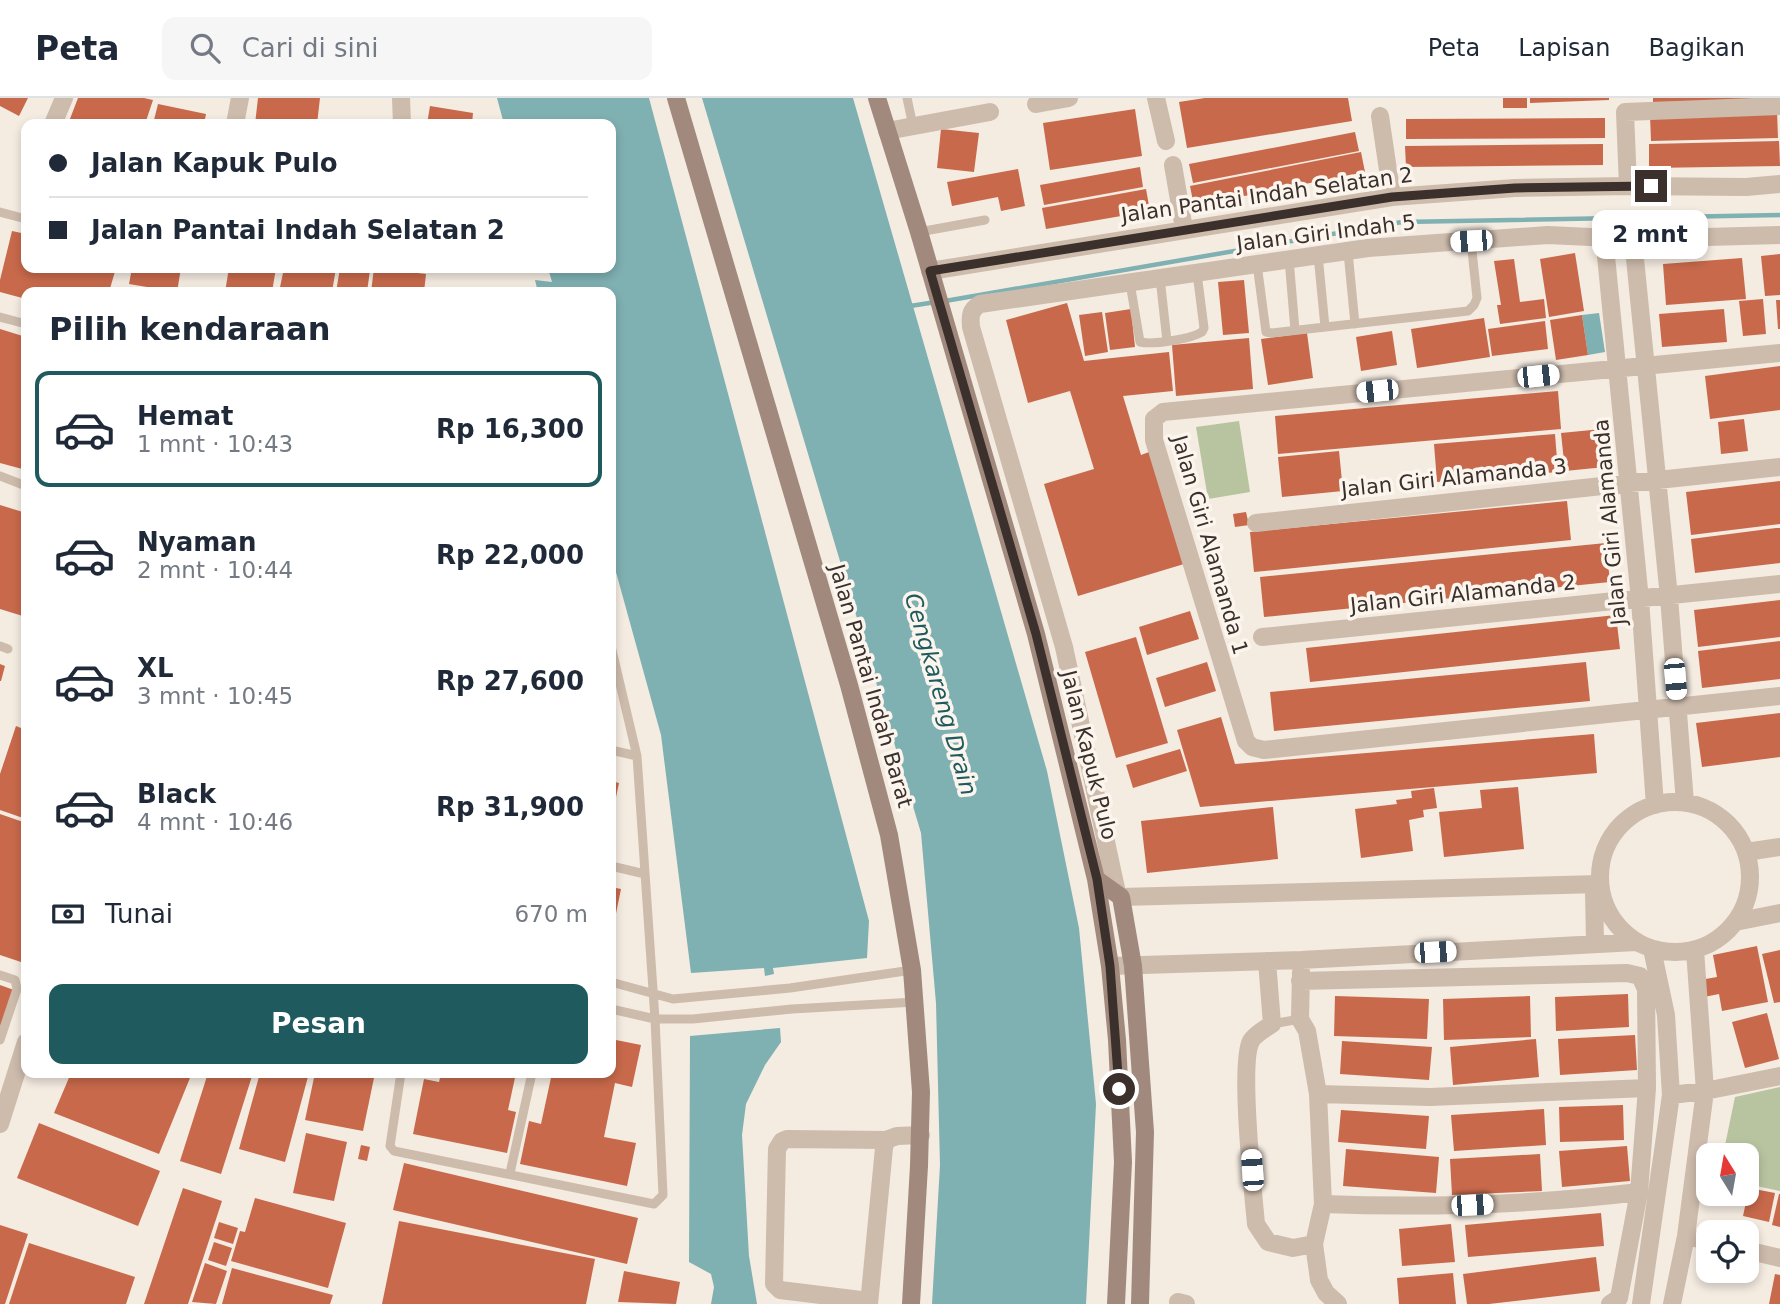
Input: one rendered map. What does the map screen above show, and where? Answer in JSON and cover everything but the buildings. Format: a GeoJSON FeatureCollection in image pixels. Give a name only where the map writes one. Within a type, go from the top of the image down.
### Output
{"type":"FeatureCollection","features":[{"type":"Feature","properties":{"kind":"main road","name":"Jalan Pantai Indah Barat"},"geometry":{"type":"LineString","coordinates":[[676,98],[856,709],[889,835],[912,970],[921,1092],[911,1304]]}},
{"type":"Feature","properties":{"kind":"main road","name":"Jalan Kapuk Pulo"},"geometry":{"type":"LineString","coordinates":[[877,98],[942,309],[1036,634],[1097,879],[1110,966],[1117,1040],[1123,1162],[1116,1304]]}},
{"type":"Feature","properties":{"kind":"main road"},"geometry":{"type":"LineString","coordinates":[[1097,879],[1119,895],[1133,966],[1145,1132],[1140,1304]]}},
{"type":"Feature","properties":{"kind":"street"},"geometry":{"type":"LineString","coordinates":[[55,119],[64,98]]}},
{"type":"Feature","properties":{"kind":"street"},"geometry":{"type":"LineString","coordinates":[[236,119],[240,98]]}},
{"type":"Feature","properties":{"kind":"street"},"geometry":{"type":"LineString","coordinates":[[401,98],[402,119]]}},
{"type":"Feature","properties":{"kind":"street"},"geometry":{"type":"LineString","coordinates":[[1036,104],[1069,98]]}},
{"type":"Feature","properties":{"kind":"street"},"geometry":{"type":"LineString","coordinates":[[1156,98],[1166,141]]}},
{"type":"Feature","properties":{"kind":"street"},"geometry":{"type":"LineString","coordinates":[[1628,186],[1625,111],[1780,106]]}},
{"type":"Feature","properties":{"kind":"street"},"geometry":{"type":"LineString","coordinates":[[887,131],[990,112]]}},
{"type":"Feature","properties":{"kind":"street"},"geometry":{"type":"LineString","coordinates":[[1380,116],[1392,197]]}},
{"type":"Feature","properties":{"kind":"street"},"geometry":{"type":"LineString","coordinates":[[1173,165],[1184,229]]}},
{"type":"Feature","properties":{"kind":"street","name":"Jalan Pantai Indah Selatan 2"},"geometry":{"type":"LineString","coordinates":[[930,271],[1392,197],[1515,188],[1746,187],[1780,184]]}},
{"type":"Feature","properties":{"kind":"street","name":"Jalan Giri Indah 5"},"geometry":{"type":"LineString","coordinates":[[1119,895],[1064,646],[970,316],[974,308],[981,304],[1348,251],[1548,235],[1633,239],[1780,235]]}},
{"type":"Feature","properties":{"kind":"street","name":"Jalan Giri Alamanda"},"geometry":{"type":"LineString","coordinates":[[1604,236],[1640,600],[1655,805]]}},
{"type":"Feature","properties":{"kind":"street"},"geometry":{"type":"LineString","coordinates":[[1633,239],[1669,597],[1685,803]]}},
{"type":"Feature","properties":{"kind":"street","name":"Jalan Giri Alamanda 1"},"geometry":{"type":"LineString","coordinates":[[1780,353],[1163,412],[1154,419],[1154,440],[1245,741],[1252,747],[1264,750],[1780,696]]}},
{"type":"Feature","properties":{"kind":"street","name":"Jalan Giri Alamanda 3"},"geometry":{"type":"LineString","coordinates":[[1256,523],[1780,467]]}},
{"type":"Feature","properties":{"kind":"street","name":"Jalan Giri Alamanda 2"},"geometry":{"type":"LineString","coordinates":[[1262,637],[1780,584]]}},
{"type":"Feature","properties":{"kind":"street"},"geometry":{"type":"LineString","coordinates":[[1110,966],[1301,960],[1595,943],[1644,945],[1673,952],[1695,950],[1717,939],[1735,922],[1745,906],[1750,871],[1746,852],[1737,834],[1723,819],[1705,808],[1685,803],[1655,805],[1632,816],[1613,834],[1602,858],[1597,884],[1595,943]]}},
{"type":"Feature","properties":{"kind":"street"},"geometry":{"type":"LineString","coordinates":[[1746,852],[1780,847]]}},
{"type":"Feature","properties":{"kind":"street"},"geometry":{"type":"LineString","coordinates":[[1119,895],[1597,884]]}},
{"type":"Feature","properties":{"kind":"street"},"geometry":{"type":"LineString","coordinates":[[1597,884],[1605,906],[1618,927],[1644,945],[1666,1015],[1671,1095],[1641,1304]]}},
{"type":"Feature","properties":{"kind":"street"},"geometry":{"type":"LineString","coordinates":[[1735,922],[1780,913]]}},
{"type":"Feature","properties":{"kind":"street"},"geometry":{"type":"LineString","coordinates":[[1672,1304],[1686,1236],[1705,1091],[1695,950]]}},
{"type":"Feature","properties":{"kind":"street"},"geometry":{"type":"LineString","coordinates":[[1301,960],[1300,1019],[1307,1031],[1318,1094],[1323,1205],[1314,1244],[1319,1280],[1326,1293],[1338,1304]]}},
{"type":"Feature","properties":{"kind":"street"},"geometry":{"type":"LineString","coordinates":[[1268,961],[1272,1024],[1252,1039],[1249,1047],[1247,1088],[1256,1224],[1268,1242],[1293,1248],[1314,1244]]}},
{"type":"Feature","properties":{"kind":"street"},"geometry":{"type":"LineString","coordinates":[[1300,982],[1627,973],[1640,976],[1646,989],[1647,1088],[1639,1192],[1619,1298],[1610,1304]]}},
{"type":"Feature","properties":{"kind":"street"},"geometry":{"type":"LineString","coordinates":[[0,1124],[21,1058]]}},
{"type":"Feature","properties":{"kind":"street"},"geometry":{"type":"LineString","coordinates":[[1671,1095],[1780,1076]]}},
{"type":"Feature","properties":{"kind":"street"},"geometry":{"type":"LineString","coordinates":[[1318,1094],[1430,1097],[1647,1088]]}},
{"type":"Feature","properties":{"kind":"street"},"geometry":{"type":"LineString","coordinates":[[887,1140],[869,1302],[780,1290],[774,1284],[777,1149],[782,1141],[887,1140],[897,1136],[920,1135]]}},
{"type":"Feature","properties":{"kind":"street"},"geometry":{"type":"LineString","coordinates":[[1323,1205],[1446,1206],[1525,1203],[1639,1192]]}},
{"type":"Feature","properties":{"kind":"street"},"geometry":{"type":"LineString","coordinates":[[1686,1236],[1696,1238]]}},
{"type":"Feature","properties":{"kind":"street"},"geometry":{"type":"LineString","coordinates":[[1759,1253],[1780,1258]]}},
{"type":"Feature","properties":{"kind":"lane"},"geometry":{"type":"LineString","coordinates":[[906,98],[914,126]]}},
{"type":"Feature","properties":{"kind":"lane"},"geometry":{"type":"LineString","coordinates":[[0,212],[21,218]]}},
{"type":"Feature","properties":{"kind":"lane"},"geometry":{"type":"LineString","coordinates":[[919,232],[985,219]]}},
{"type":"Feature","properties":{"kind":"lane"},"geometry":{"type":"LineString","coordinates":[[1257,264],[1266,332],[1356,324],[1468,311],[1477,298],[1471,241]]}},
{"type":"Feature","properties":{"kind":"lane"},"geometry":{"type":"LineString","coordinates":[[1348,251],[1356,324]]}},
{"type":"Feature","properties":{"kind":"lane"},"geometry":{"type":"LineString","coordinates":[[1318,255],[1325,327]]}},
{"type":"Feature","properties":{"kind":"lane"},"geometry":{"type":"LineString","coordinates":[[1289,259],[1295,330]]}},
{"type":"Feature","properties":{"kind":"lane"},"geometry":{"type":"LineString","coordinates":[[1130,283],[1140,342],[1167,341],[1202,332],[1204,327],[1197,272]]}},
{"type":"Feature","properties":{"kind":"lane"},"geometry":{"type":"LineString","coordinates":[[1160,278],[1167,341]]}},
{"type":"Feature","properties":{"kind":"lane"},"geometry":{"type":"LineString","coordinates":[[0,317],[21,323]]}},
{"type":"Feature","properties":{"kind":"lane"},"geometry":{"type":"LineString","coordinates":[[0,476],[21,484]]}},
{"type":"Feature","properties":{"kind":"lane"},"geometry":{"type":"LineString","coordinates":[[400,1078],[391,1148],[394,1151],[654,1204],[663,1195],[653,995],[636,756],[616,668]]}},
{"type":"Feature","properties":{"kind":"lane"},"geometry":{"type":"LineString","coordinates":[[616,751],[636,756]]}},
{"type":"Feature","properties":{"kind":"lane"},"geometry":{"type":"LineString","coordinates":[[616,867],[645,874]]}},
{"type":"Feature","properties":{"kind":"lane"},"geometry":{"type":"LineString","coordinates":[[616,984],[666,999],[692,998],[852,980],[912,970]]}},
{"type":"Feature","properties":{"kind":"lane"},"geometry":{"type":"LineString","coordinates":[[0,975],[15,980],[17,989],[0,1040]]}},
{"type":"Feature","properties":{"kind":"lane"},"geometry":{"type":"LineString","coordinates":[[616,1010],[654,1019],[693,1019],[792,1009],[915,1002]]}},
{"type":"Feature","properties":{"kind":"lane"},"geometry":{"type":"LineString","coordinates":[[1272,1024],[1300,1019]]}},
{"type":"Feature","properties":{"kind":"lane"},"geometry":{"type":"LineString","coordinates":[[510,1173],[531,1078]]}},
{"type":"Feature","properties":{"kind":"green space"},"geometry":{"type":"Polygon","coordinates":[[[1239,421],[1250,492],[1208,499],[1196,427],[1239,421]]]}},
{"type":"Feature","properties":{"kind":"green space"},"geometry":{"type":"Polygon","coordinates":[[[1780,1087],[1780,1191],[1759,1187],[1759,1143],[1725,1143],[1735,1097],[1780,1087]]]}},
{"type":"Feature","properties":{"kind":"water"},"geometry":{"type":"Polygon","coordinates":[[[497,98],[649,98],[869,921],[867,958],[773,968],[774,974],[765,976],[764,968],[691,973],[661,735],[616,572],[616,287],[537,287],[535,280],[552,282],[549,273],[616,273],[616,119],[503,119],[497,98]]]}},
{"type":"Feature","properties":{"kind":"water","name":"Cengkareng Drain"},"geometry":{"type":"Polygon","coordinates":[[[702,98],[853,98],[1047,771],[1079,928],[1096,1104],[1086,1304],[932,1304],[940,1165],[936,1003],[921,833],[702,98]]]}},
{"type":"Feature","properties":{"kind":"water"},"geometry":{"type":"Polygon","coordinates":[[[1599,313],[1605,352],[1588,355],[1582,315],[1599,313]]]}},
{"type":"Feature","properties":{"kind":"water"},"geometry":{"type":"Polygon","coordinates":[[[780,1028],[781,1042],[765,1065],[746,1104],[742,1135],[749,1256],[757,1304],[711,1304],[714,1287],[711,1274],[689,1262],[690,1036],[780,1028]]]}},
{"type":"Feature","properties":{"kind":"waterway"},"geometry":{"type":"LineString","coordinates":[[945,301],[1402,222],[1780,215]]}},
{"type":"Feature","properties":{"kind":"waterway"},"geometry":{"type":"LineString","coordinates":[[910,306],[936,302]]}},
{"type":"Feature","properties":{"kind":"route"},"geometry":{"type":"LineString","coordinates":[[1119,1089],[1110,966],[1097,879],[1036,634],[930,271],[1392,197],[1515,188],[1651,186]]}}]}
